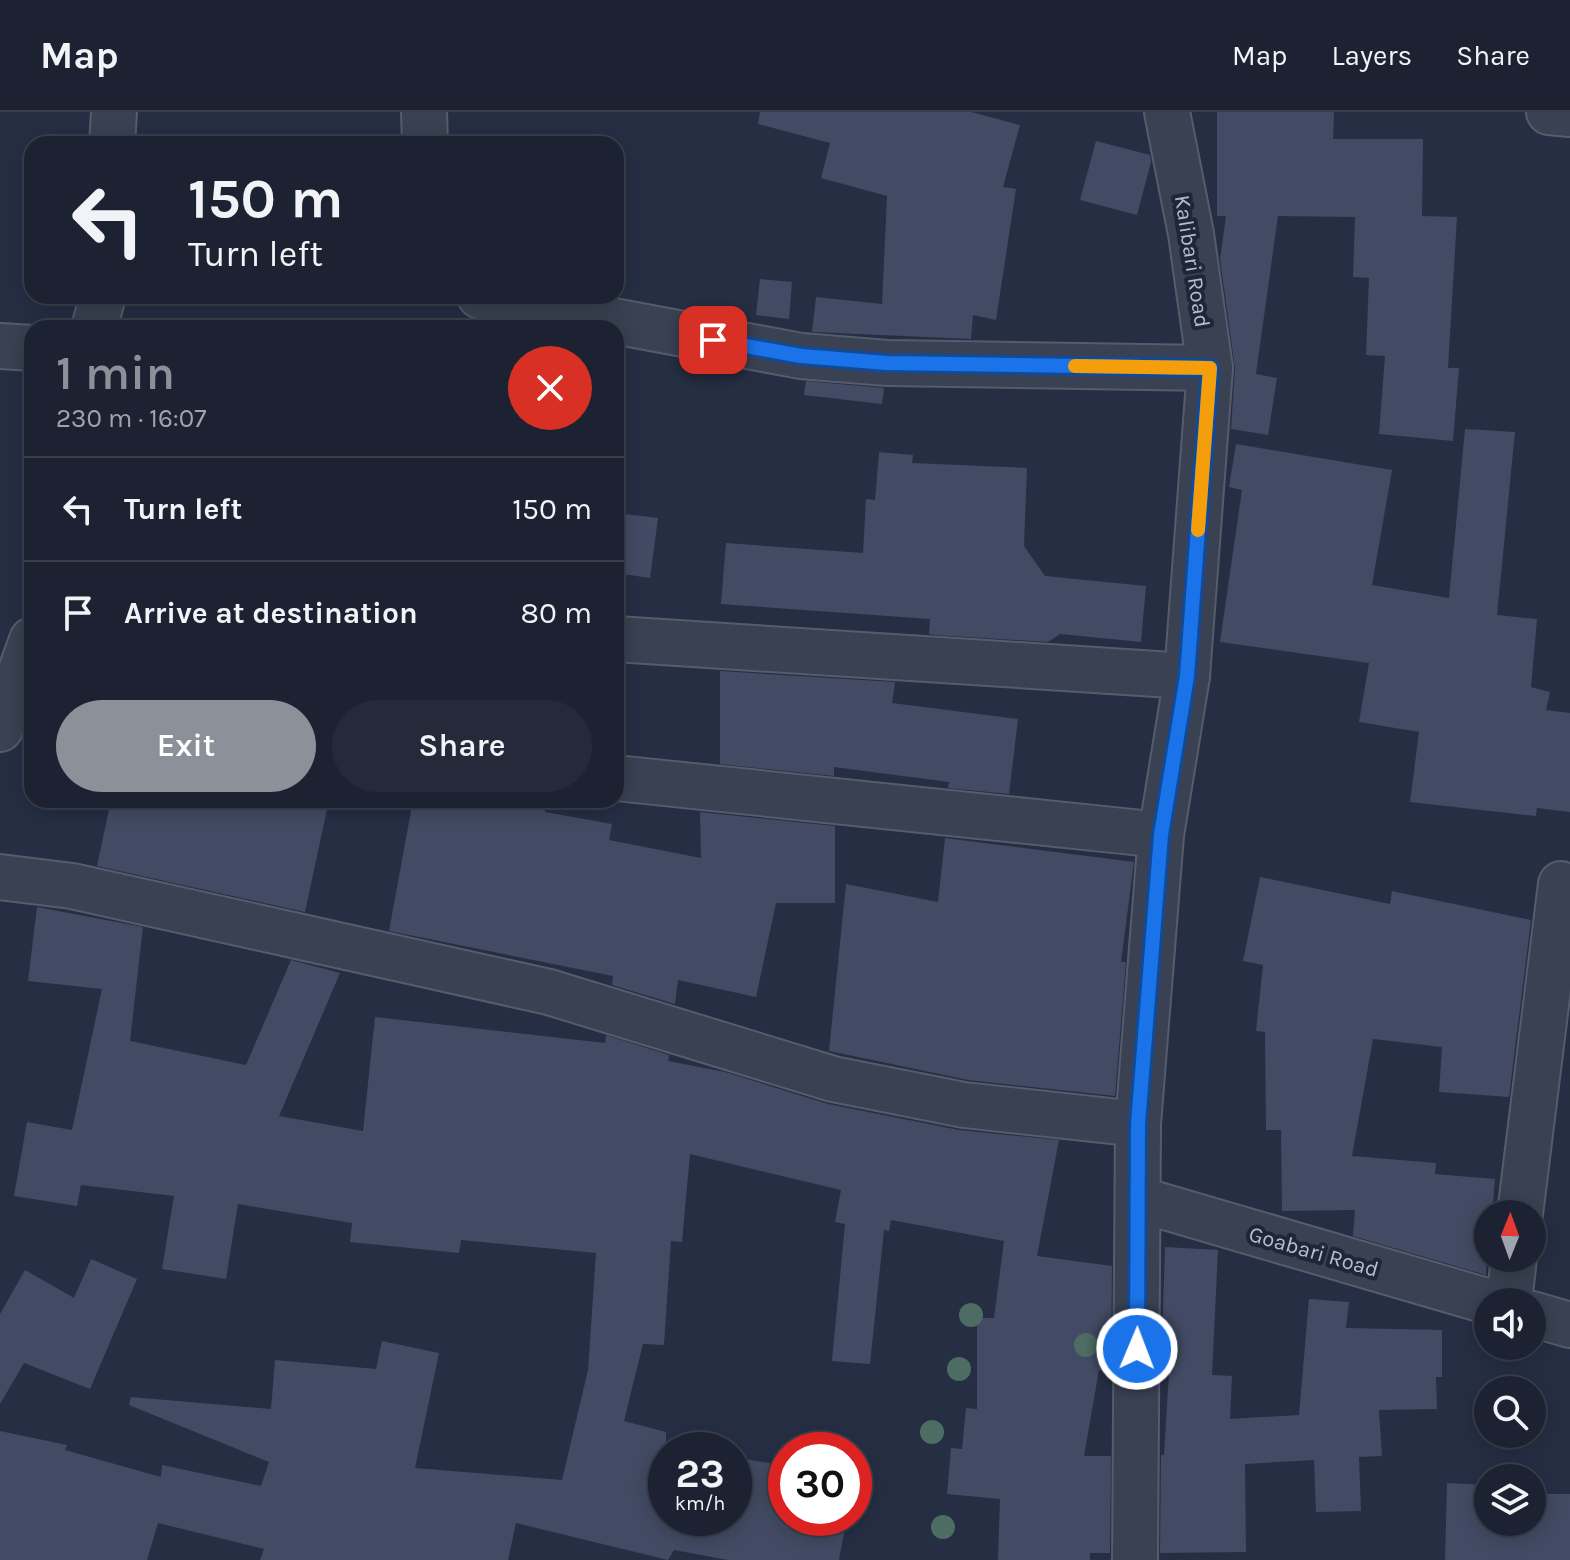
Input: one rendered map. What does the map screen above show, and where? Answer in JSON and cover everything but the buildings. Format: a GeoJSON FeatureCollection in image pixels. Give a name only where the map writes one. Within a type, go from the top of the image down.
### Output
{"type":"FeatureCollection","features":[{"type":"Feature","properties":{"kind":"street"},"geometry":{"type":"LineString","coordinates":[[112,136],[114,112]]}},
{"type":"Feature","properties":{"kind":"street"},"geometry":{"type":"LineString","coordinates":[[424,112],[425,136]]}},
{"type":"Feature","properties":{"kind":"street","name":"Kalibari Road"},"geometry":{"type":"LineString","coordinates":[[1135,1560],[1138,1124],[1161,835],[1187,676],[1210,368],[1191,234],[1167,112]]}},
{"type":"Feature","properties":{"kind":"street"},"geometry":{"type":"LineString","coordinates":[[1549,112],[1570,114]]}},
{"type":"Feature","properties":{"kind":"street"},"geometry":{"type":"LineString","coordinates":[[523,304],[608,320]]}},
{"type":"Feature","properties":{"kind":"street"},"geometry":{"type":"LineString","coordinates":[[624,323],[801,356],[887,363],[1210,368]]}},
{"type":"Feature","properties":{"kind":"street"},"geometry":{"type":"LineString","coordinates":[[0,346],[24,348]]}},
{"type":"Feature","properties":{"kind":"street"},"geometry":{"type":"LineString","coordinates":[[624,640],[1187,676]]}},
{"type":"Feature","properties":{"kind":"street"},"geometry":{"type":"LineString","coordinates":[[0,645],[24,643]]}},
{"type":"Feature","properties":{"kind":"street"},"geometry":{"type":"LineString","coordinates":[[24,664],[0,729],[24,731]]}},
{"type":"Feature","properties":{"kind":"street"},"geometry":{"type":"LineString","coordinates":[[624,779],[1161,835]]}},
{"type":"Feature","properties":{"kind":"street"},"geometry":{"type":"LineString","coordinates":[[0,877],[72,886],[549,992],[833,1079],[964,1105],[1138,1124]]}},
{"type":"Feature","properties":{"kind":"street"},"geometry":{"type":"LineString","coordinates":[[1522,1200],[1561,884]]}},
{"type":"Feature","properties":{"kind":"street","name":"Goabari Road"},"geometry":{"type":"LineString","coordinates":[[1138,1199],[1474,1297]]}},
{"type":"Feature","properties":{"kind":"street"},"geometry":{"type":"LineString","coordinates":[[1546,1318],[1570,1325]]}},
{"type":"Feature","properties":{"kind":"slow traffic"},"geometry":{"type":"LineString","coordinates":[[1075,366],[1210,368],[1198,530]]}},
{"type":"Feature","properties":{"kind":"route"},"geometry":{"type":"LineString","coordinates":[[713,340],[801,356],[887,363],[1210,368],[1187,676],[1161,835],[1138,1124],[1137,1349]]}}]}
